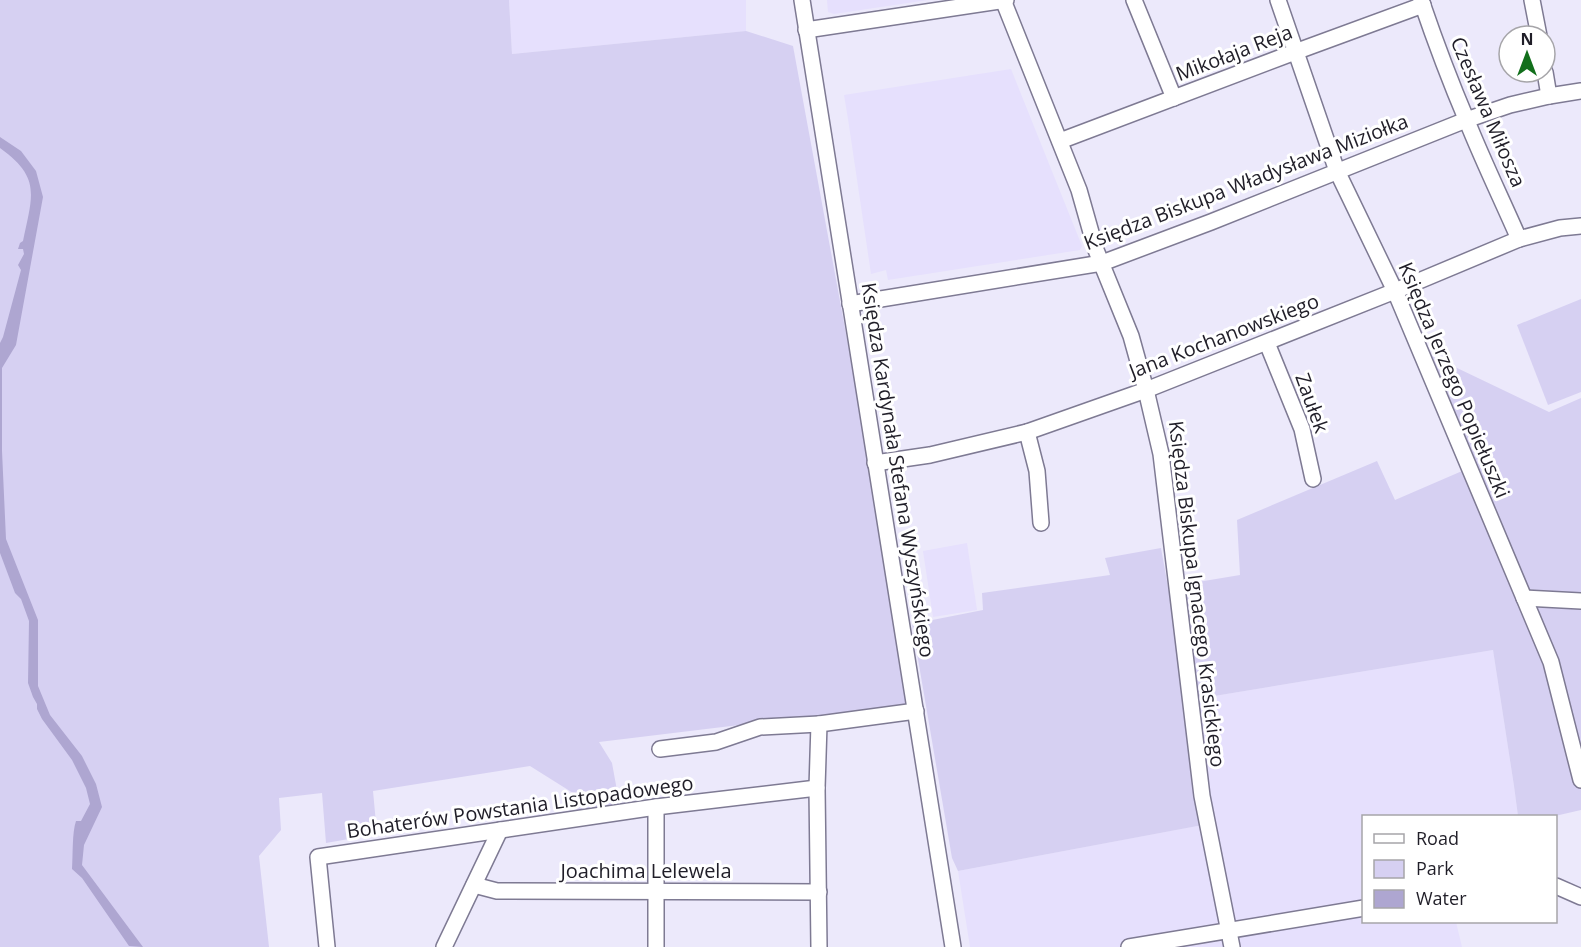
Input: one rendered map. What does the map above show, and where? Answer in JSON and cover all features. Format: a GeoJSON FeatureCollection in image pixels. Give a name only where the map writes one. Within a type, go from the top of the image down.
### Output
{"type":"FeatureCollection","features":[{"type":"Feature","properties":{"kind":"street","name":"Księdza Kardynała Stefana Wyszyńskiego"},"geometry":{"type":"LineString","coordinates":[[802,0],[953,947]]}},
{"type":"Feature","properties":{"kind":"street"},"geometry":{"type":"LineString","coordinates":[[806,30],[1004,0]]}},
{"type":"Feature","properties":{"kind":"street","name":"Księdza Biskupa Ignacego Krasickiego"},"geometry":{"type":"LineString","coordinates":[[1004,0],[1079,190],[1096,250],[1131,336],[1146,390],[1161,454],[1202,796],[1232,947]]}},
{"type":"Feature","properties":{"kind":"street"},"geometry":{"type":"LineString","coordinates":[[1134,0],[1174,98]]}},
{"type":"Feature","properties":{"kind":"street","name":"Księdza Jerzego Popiełuszki"},"geometry":{"type":"LineString","coordinates":[[1278,0],[1337,171],[1395,291],[1551,662],[1581,780]]}},
{"type":"Feature","properties":{"kind":"street"},"geometry":{"type":"LineString","coordinates":[[1532,0],[1537,24]]}},
{"type":"Feature","properties":{"kind":"street","name":"Mikołaja Reja"},"geometry":{"type":"LineString","coordinates":[[1060,141],[1422,3]]}},
{"type":"Feature","properties":{"kind":"street","name":"Czesława Miłosza"},"geometry":{"type":"LineString","coordinates":[[1422,3],[1466,120],[1519,239]]}},
{"type":"Feature","properties":{"kind":"street"},"geometry":{"type":"LineString","coordinates":[[1547,84],[1549,96]]}},
{"type":"Feature","properties":{"kind":"street","name":"Księdza Biskupa Władysława Miziołka"},"geometry":{"type":"LineString","coordinates":[[850,304],[1102,263],[1466,120],[1510,105],[1581,91]]}},
{"type":"Feature","properties":{"kind":"street","name":"Jana Kochanowskiego"},"geometry":{"type":"LineString","coordinates":[[875,463],[930,455],[1027,432],[1146,390],[1267,343],[1519,239],[1560,228],[1581,226]]}},
{"type":"Feature","properties":{"kind":"street","name":"Zaułek"},"geometry":{"type":"LineString","coordinates":[[1267,343],[1302,429],[1313,479]]}},
{"type":"Feature","properties":{"kind":"street"},"geometry":{"type":"LineString","coordinates":[[1027,432],[1037,471],[1041,523]]}},
{"type":"Feature","properties":{"kind":"street"},"geometry":{"type":"LineString","coordinates":[[1524,598],[1581,601]]}},
{"type":"Feature","properties":{"kind":"street"},"geometry":{"type":"LineString","coordinates":[[660,749],[716,742],[760,727],[819,724],[916,711]]}},
{"type":"Feature","properties":{"kind":"street"},"geometry":{"type":"LineString","coordinates":[[819,724],[817,788],[819,947]]}},
{"type":"Feature","properties":{"kind":"street","name":"Bohaterów Powstania Listopadowego"},"geometry":{"type":"LineString","coordinates":[[327,947],[318,857],[656,807],[817,788]]}},
{"type":"Feature","properties":{"kind":"street"},"geometry":{"type":"LineString","coordinates":[[656,807],[656,947]]}},
{"type":"Feature","properties":{"kind":"street"},"geometry":{"type":"LineString","coordinates":[[444,947],[500,830]]}},
{"type":"Feature","properties":{"kind":"street","name":"Joachima Lelewela"},"geometry":{"type":"LineString","coordinates":[[474,885],[497,891],[819,892]]}},
{"type":"Feature","properties":{"kind":"street"},"geometry":{"type":"LineString","coordinates":[[1557,886],[1581,897]]}},
{"type":"Feature","properties":{"kind":"street"},"geometry":{"type":"LineString","coordinates":[[1129,947],[1362,908]]}},
{"type":"Feature","properties":{"kind":"shaded area"},"geometry":{"type":"Polygon","coordinates":[[[509,0],[746,0],[746,31],[512,54],[509,0]]]}},
{"type":"Feature","properties":{"kind":"shaded area"},"geometry":{"type":"Polygon","coordinates":[[[827,0],[928,0],[834,14],[828,12],[827,0]]]}},
{"type":"Feature","properties":{"kind":"shaded area"},"geometry":{"type":"Polygon","coordinates":[[[1011,69],[1082,246],[1080,250],[888,280],[886,270],[871,274],[844,95],[1011,69]]]}},
{"type":"Feature","properties":{"kind":"shaded area"},"geometry":{"type":"Polygon","coordinates":[[[967,543],[977,610],[933,617],[923,551],[967,543]]]}},
{"type":"Feature","properties":{"kind":"shaded area"},"geometry":{"type":"Polygon","coordinates":[[[1493,650],[1518,815],[1362,815],[1362,923],[1456,923],[1462,947],[970,947],[958,871],[1207,824],[1190,700],[1493,650]]]}},
{"type":"Feature","properties":{"kind":"green space"},"geometry":{"type":"Polygon","coordinates":[[[0,0],[509,0],[512,54],[746,31],[793,46],[870,464],[906,705],[599,742],[612,763],[620,807],[575,815],[573,793],[530,766],[373,791],[377,834],[326,843],[322,793],[279,798],[281,830],[259,856],[269,947],[0,947],[0,0]]]}},
{"type":"Feature","properties":{"kind":"green space"},"geometry":{"type":"Polygon","coordinates":[[[1581,299],[1581,392],[1548,405],[1517,325],[1581,299]]]}},
{"type":"Feature","properties":{"kind":"green space"},"geometry":{"type":"Polygon","coordinates":[[[1432,356],[1549,412],[1581,398],[1581,810],[1557,816],[1518,815],[1493,650],[1190,700],[1208,824],[958,871],[952,858],[912,624],[983,610],[982,593],[1110,575],[1105,558],[1161,548],[1168,587],[1240,575],[1237,520],[1377,461],[1395,500],[1476,465],[1432,356]]]}},
{"type":"Feature","properties":{"kind":"water"},"geometry":{"type":"Polygon","coordinates":[[[0,137],[21,151],[36,171],[43,197],[16,345],[2,368],[2,451],[6,539],[38,620],[38,686],[50,715],[82,756],[96,784],[102,807],[84,845],[82,865],[143,947],[129,946],[82,878],[72,869],[76,821],[81,821],[90,804],[86,788],[72,760],[37,709],[28,683],[29,621],[21,599],[15,593],[0,553],[0,343],[21,270],[18,265],[24,254],[23,249],[18,249],[23,241],[31,189],[23,169],[0,148],[0,137]]]}}]}
